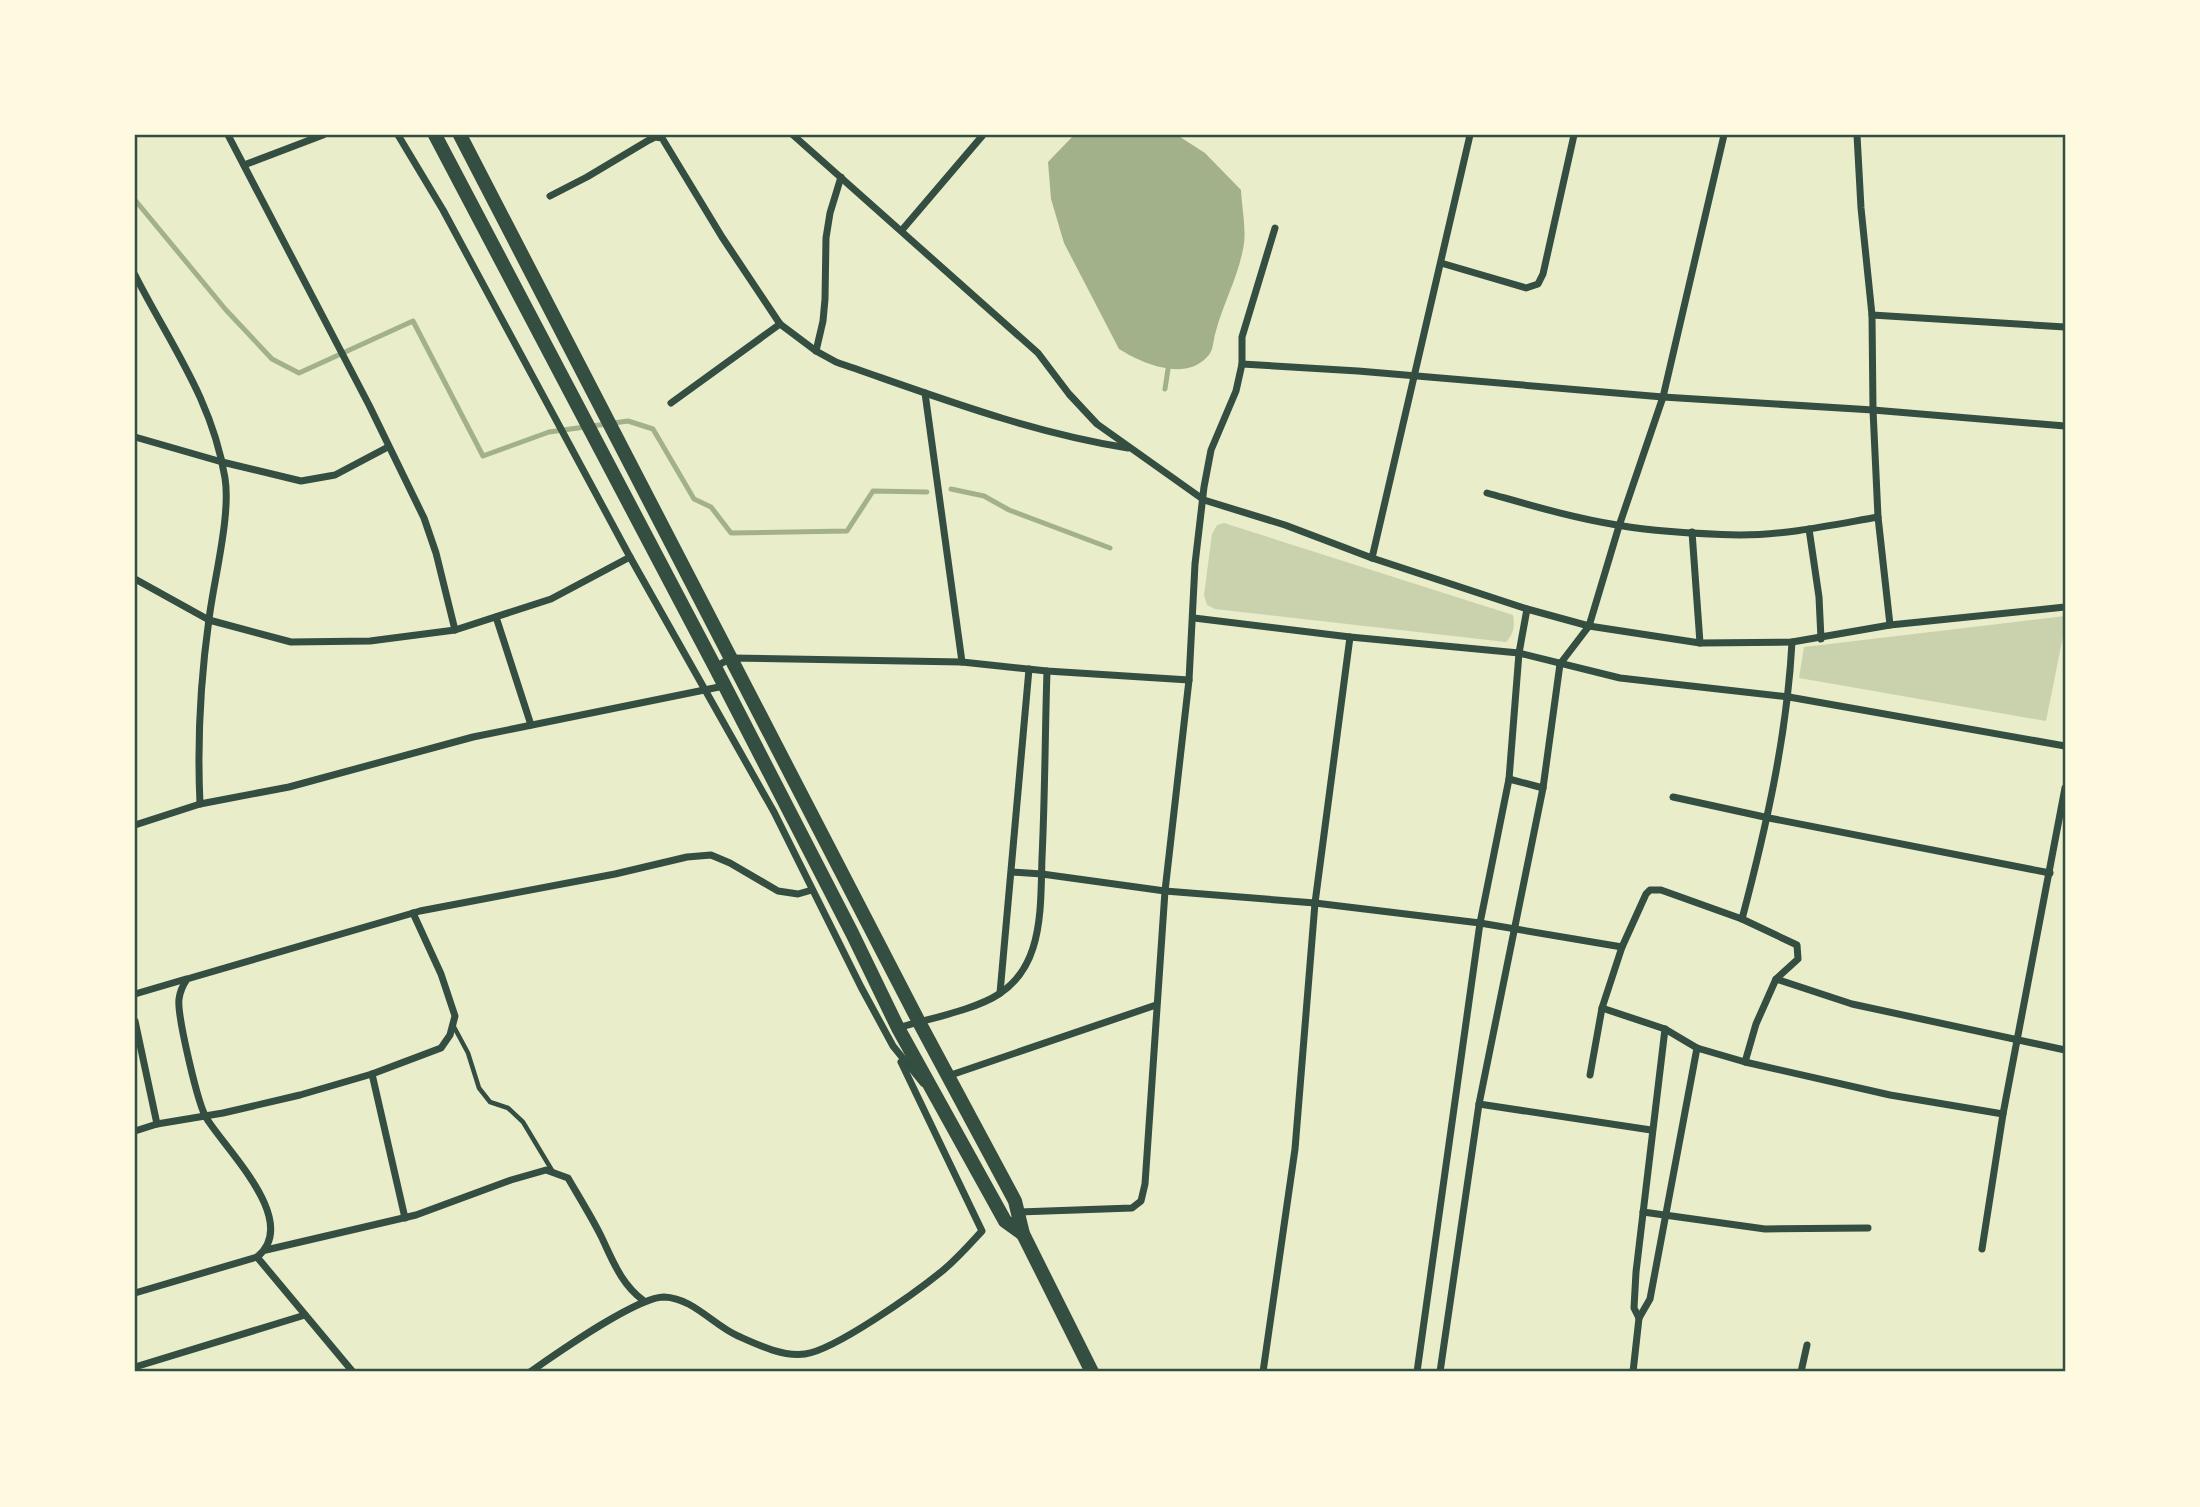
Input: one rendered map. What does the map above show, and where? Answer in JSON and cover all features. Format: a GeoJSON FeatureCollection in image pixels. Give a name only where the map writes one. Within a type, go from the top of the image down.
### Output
{"type":"FeatureCollection","features":[{"type":"Feature","properties":{"kind":"main road"},"geometry":{"type":"LineString","coordinates":[[435,135],[715,667],[898,1028],[1005,1221],[1023,1234]]}},
{"type":"Feature","properties":{"kind":"main road"},"geometry":{"type":"LineString","coordinates":[[460,135],[1019,1212],[1023,1234],[1092,1372]]}},
{"type":"Feature","properties":{"kind":"street"},"geometry":{"type":"LineString","coordinates":[[228,135],[369,405],[424,518],[436,553],[455,630]]}},
{"type":"Feature","properties":{"kind":"street"},"geometry":{"type":"LineString","coordinates":[[244,165],[323,135]]}},
{"type":"Feature","properties":{"kind":"street"},"geometry":{"type":"LineString","coordinates":[[398,135],[443,210],[629,557],[774,812],[893,1046],[982,1231],[941,1272],[832,1345],[804,1354],[774,1350],[735,1335],[681,1300],[663,1297],[644,1301],[566,1347],[530,1372]]}},
{"type":"Feature","properties":{"kind":"street"},"geometry":{"type":"LineString","coordinates":[[793,135],[1038,353],[1069,394],[1097,424],[1204,500],[1285,525],[1372,558],[1527,609],[1589,626],[1700,643],[1792,642],[1891,625],[2065,607]]}},
{"type":"Feature","properties":{"kind":"street"},"geometry":{"type":"LineString","coordinates":[[902,230],[984,135]]}},
{"type":"Feature","properties":{"kind":"street"},"geometry":{"type":"LineString","coordinates":[[1372,558],[1470,135]]}},
{"type":"Feature","properties":{"kind":"street"},"geometry":{"type":"LineString","coordinates":[[1441,264],[1526,288],[1535,287],[1543,274],[1574,135]]}},
{"type":"Feature","properties":{"kind":"street"},"geometry":{"type":"LineString","coordinates":[[1440,1372],[1479,1104],[1543,788],[1560,664],[1589,626],[1619,526],[1663,397],[1724,135]]}},
{"type":"Feature","properties":{"kind":"street"},"geometry":{"type":"LineString","coordinates":[[1857,135],[1872,315],[1878,517],[1891,625]]}},
{"type":"Feature","properties":{"kind":"street"},"geometry":{"type":"LineString","coordinates":[[550,196],[656,137],[666,141],[722,237],[780,324],[816,351],[836,362],[1050,433],[1132,449]]}},
{"type":"Feature","properties":{"kind":"street"},"geometry":{"type":"LineString","coordinates":[[816,351],[825,299],[826,238],[841,177]]}},
{"type":"Feature","properties":{"kind":"street"},"geometry":{"type":"LineString","coordinates":[[1019,1212],[1132,1208],[1141,1200],[1146,1184],[1165,891],[1189,680],[1195,564],[1204,487],[1211,450],[1236,391],[1242,365],[1242,337],[1275,228]]}},
{"type":"Feature","properties":{"kind":"street"},"geometry":{"type":"LineString","coordinates":[[135,275],[137,284],[208,410],[222,463],[227,502],[209,620],[197,744],[200,804]]}},
{"type":"Feature","properties":{"kind":"street"},"geometry":{"type":"LineString","coordinates":[[1872,315],[2065,327]]}},
{"type":"Feature","properties":{"kind":"street"},"geometry":{"type":"LineString","coordinates":[[671,402],[780,324]]}},
{"type":"Feature","properties":{"kind":"street"},"geometry":{"type":"LineString","coordinates":[[1242,365],[2065,426]]}},
{"type":"Feature","properties":{"kind":"street"},"geometry":{"type":"LineString","coordinates":[[925,393],[962,662]]}},
{"type":"Feature","properties":{"kind":"street"},"geometry":{"type":"LineString","coordinates":[[135,437],[222,463],[301,481],[335,475],[388,447]]}},
{"type":"Feature","properties":{"kind":"street"},"geometry":{"type":"LineString","coordinates":[[1487,493],[1619,526],[1692,532],[1742,535],[1809,529],[1878,517]]}},
{"type":"Feature","properties":{"kind":"street"},"geometry":{"type":"LineString","coordinates":[[1809,529],[1819,597],[1821,639]]}},
{"type":"Feature","properties":{"kind":"street"},"geometry":{"type":"LineString","coordinates":[[1692,532],[1700,643]]}},
{"type":"Feature","properties":{"kind":"street"},"geometry":{"type":"LineString","coordinates":[[135,579],[209,620],[291,642],[370,641],[455,630],[496,617],[551,599],[629,557]]}},
{"type":"Feature","properties":{"kind":"street"},"geometry":{"type":"LineString","coordinates":[[1417,1372],[1480,923],[1509,779],[1519,653],[1527,609]]}},
{"type":"Feature","properties":{"kind":"street"},"geometry":{"type":"LineString","coordinates":[[496,617],[531,725]]}},
{"type":"Feature","properties":{"kind":"street"},"geometry":{"type":"LineString","coordinates":[[1194,618],[1350,637],[1519,653],[1620,678],[1789,697],[2065,746]]}},
{"type":"Feature","properties":{"kind":"street"},"geometry":{"type":"LineString","coordinates":[[1263,1372],[1295,1149],[1315,903],[1350,637]]}},
{"type":"Feature","properties":{"kind":"street"},"geometry":{"type":"LineString","coordinates":[[1742,919],[1769,818],[1789,697],[1792,642]]}},
{"type":"Feature","properties":{"kind":"street"},"geometry":{"type":"LineString","coordinates":[[715,667],[732,658],[962,662],[1047,671],[1189,680]]}},
{"type":"Feature","properties":{"kind":"street"},"geometry":{"type":"LineString","coordinates":[[1000,994],[1028,669]]}},
{"type":"Feature","properties":{"kind":"street"},"geometry":{"type":"LineString","coordinates":[[898,1028],[1000,994],[1020,975],[1033,946],[1042,874],[1047,671]]}},
{"type":"Feature","properties":{"kind":"street"},"geometry":{"type":"LineString","coordinates":[[135,825],[200,804],[289,787],[473,737],[724,686]]}},
{"type":"Feature","properties":{"kind":"street"},"geometry":{"type":"LineString","coordinates":[[1509,779],[1543,788]]}},
{"type":"Feature","properties":{"kind":"street"},"geometry":{"type":"LineString","coordinates":[[1982,1249],[2003,1114],[2065,788]]}},
{"type":"Feature","properties":{"kind":"street"},"geometry":{"type":"LineString","coordinates":[[1673,797],[2050,873]]}},
{"type":"Feature","properties":{"kind":"street"},"geometry":{"type":"LineString","coordinates":[[135,994],[413,913],[711,855],[778,891],[798,894],[812,890]]}},
{"type":"Feature","properties":{"kind":"street"},"geometry":{"type":"LineString","coordinates":[[1012,872],[1165,891],[1315,903],[1480,923],[1622,947]]}},
{"type":"Feature","properties":{"kind":"street"},"geometry":{"type":"LineString","coordinates":[[1590,1075],[1602,1009],[1622,947],[1650,890],[1661,890],[1742,919],[1797,945],[1798,959],[1776,979],[1756,1024],[1745,1062]]}},
{"type":"Feature","properties":{"kind":"street"},"geometry":{"type":"LineString","coordinates":[[135,1131],[157,1124],[300,1095],[372,1074],[441,1048],[450,1035],[455,1016],[441,974],[413,913]]}},
{"type":"Feature","properties":{"kind":"street"},"geometry":{"type":"LineString","coordinates":[[187,979],[179,1000],[181,1027],[205,1116],[258,1190],[271,1215],[271,1231],[266,1250]]}},
{"type":"Feature","properties":{"kind":"street"},"geometry":{"type":"LineString","coordinates":[[1776,979],[1852,1004],[2065,1050]]}},
{"type":"Feature","properties":{"kind":"street"},"geometry":{"type":"LineString","coordinates":[[948,1076],[1156,1005]]}},
{"type":"Feature","properties":{"kind":"street"},"geometry":{"type":"LineString","coordinates":[[1602,1009],[1665,1029],[1697,1048],[1745,1062],[1890,1095],[2003,1114]]}},
{"type":"Feature","properties":{"kind":"street"},"geometry":{"type":"LineString","coordinates":[[135,1021],[157,1124]]}},
{"type":"Feature","properties":{"kind":"street"},"geometry":{"type":"LineString","coordinates":[[1639,1318],[1634,1308],[1651,1130],[1665,1029]]}},
{"type":"Feature","properties":{"kind":"street"},"geometry":{"type":"LineString","coordinates":[[893,1046],[934,1095]]}},
{"type":"Feature","properties":{"kind":"street"},"geometry":{"type":"LineString","coordinates":[[1633,1372],[1639,1318],[1650,1299],[1697,1048]]}},
{"type":"Feature","properties":{"kind":"street"},"geometry":{"type":"LineString","coordinates":[[372,1074],[405,1217]]}},
{"type":"Feature","properties":{"kind":"street"},"geometry":{"type":"LineString","coordinates":[[1479,1104],[1651,1130]]}},
{"type":"Feature","properties":{"kind":"street"},"geometry":{"type":"LineString","coordinates":[[135,1293],[257,1257],[266,1250],[405,1217],[546,1170],[568,1178],[620,1276],[631,1291],[644,1301]]}},
{"type":"Feature","properties":{"kind":"street"},"geometry":{"type":"LineString","coordinates":[[1643,1212],[1765,1228],[1868,1228]]}},
{"type":"Feature","properties":{"kind":"street"},"geometry":{"type":"LineString","coordinates":[[257,1257],[353,1372]]}},
{"type":"Feature","properties":{"kind":"street"},"geometry":{"type":"LineString","coordinates":[[135,1367],[305,1315]]}},
{"type":"Feature","properties":{"kind":"street"},"geometry":{"type":"LineString","coordinates":[[1801,1372],[1807,1345]]}},
{"type":"Feature","properties":{"kind":"lane"},"geometry":{"type":"LineString","coordinates":[[453,1025],[468,1054],[479,1088],[490,1102],[508,1108],[523,1122],[554,1172]]}},
{"type":"Feature","properties":{"kind":"shaded area"},"geometry":{"type":"Polygon","coordinates":[[[1074,135],[1177,135],[1205,153],[1241,190],[1245,235],[1241,259],[1211,351],[1199,364],[1188,368],[1164,368],[1119,349],[1064,243],[1051,199],[1048,162],[1074,135]]]}},
{"type":"Feature","properties":{"kind":"shaded area"},"geometry":{"type":"Polygon","coordinates":[[[1224,523],[1513,615],[1512,633],[1506,642],[1215,609],[1207,605],[1204,595],[1212,534],[1217,525],[1224,523]]]}},
{"type":"Feature","properties":{"kind":"shaded area"},"geometry":{"type":"Polygon","coordinates":[[[2065,616],[2046,721],[1799,678],[1804,647],[2065,616]]]}},
{"type":"Feature","properties":{"kind":"waterway"},"geometry":{"type":"LineString","coordinates":[[135,200],[226,310],[272,359],[299,373],[413,321],[483,456],[549,432],[628,421],[653,429],[694,499],[711,507],[731,533],[847,531],[873,491],[927,492]]}},
{"type":"Feature","properties":{"kind":"waterway"},"geometry":{"type":"LineString","coordinates":[[1165,389],[1168,369]]}},
{"type":"Feature","properties":{"kind":"waterway"},"geometry":{"type":"LineString","coordinates":[[951,489],[984,496],[1009,510],[1110,548]]}}]}
